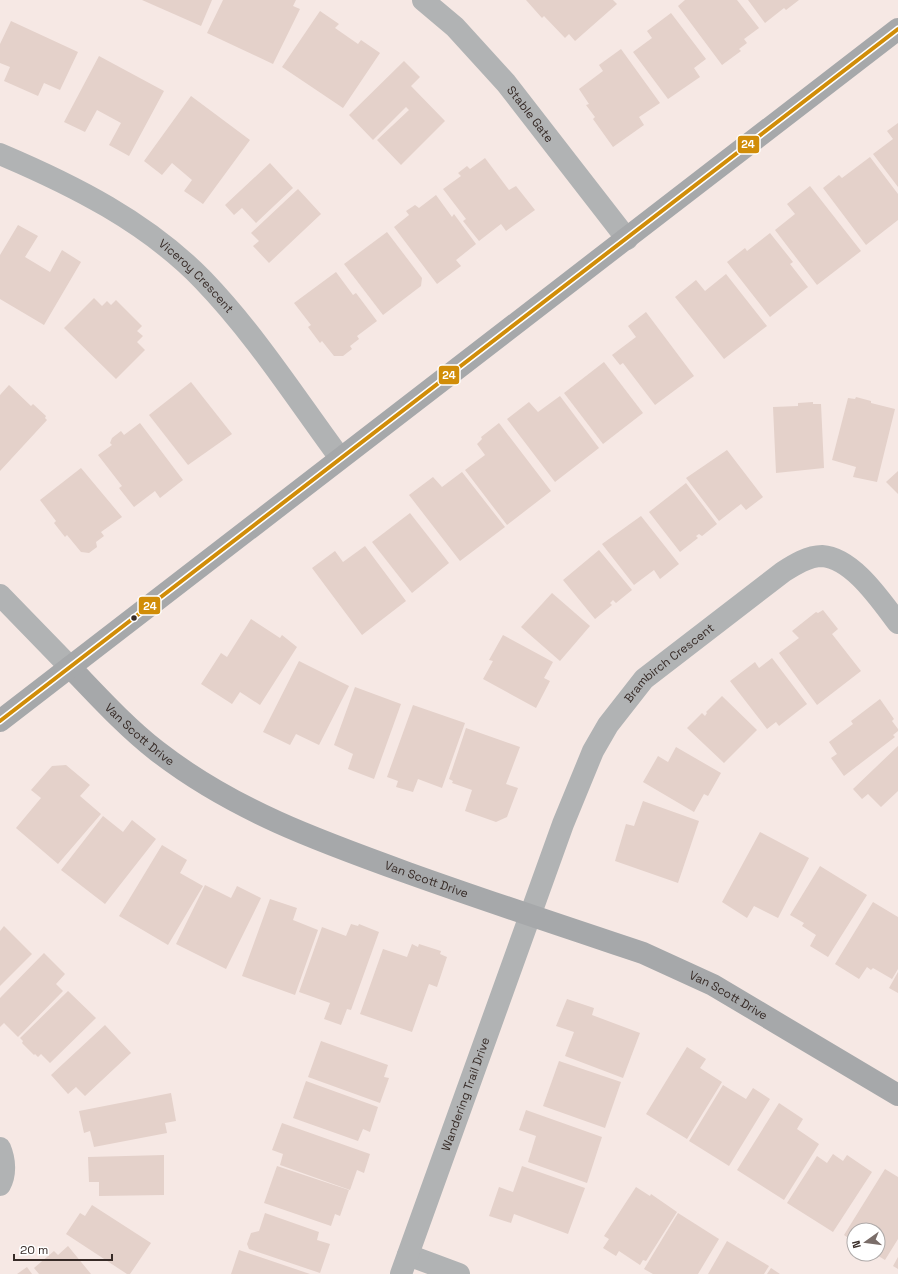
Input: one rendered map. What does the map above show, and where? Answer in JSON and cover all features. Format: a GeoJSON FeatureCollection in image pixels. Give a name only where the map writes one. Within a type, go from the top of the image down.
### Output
{"type":"FeatureCollection","features":[{"type":"Feature","properties":{"kind":"street","name":"Stable Gate"},"geometry":{"type":"LineString","coordinates":[[422,0],[455,27],[506,83],[627,239]]}},
{"type":"Feature","properties":{"kind":"street"},"geometry":{"type":"LineString","coordinates":[[0,720],[627,239],[898,28]]}},
{"type":"Feature","properties":{"kind":"street","name":"Viceroy Crescent"},"geometry":{"type":"LineString","coordinates":[[0,154],[52,176],[92,197],[139,226],[178,257],[220,299],[267,357],[340,458]]}},
{"type":"Feature","properties":{"kind":"street","name":"Brambirch Crescent"},"geometry":{"type":"LineString","coordinates":[[530,914],[563,824],[594,751],[608,725],[644,679],[783,572],[802,561],[822,556],[847,564],[872,588],[898,623]]}},
{"type":"Feature","properties":{"kind":"street","name":"Van Scott Drive"},"geometry":{"type":"LineString","coordinates":[[0,595],[130,728],[157,751],[185,771],[256,813],[330,846],[643,953],[707,982],[898,1095]]}},
{"type":"Feature","properties":{"kind":"street","name":"Wandering Trail Drive"},"geometry":{"type":"LineString","coordinates":[[404,1265],[530,914]]}},
{"type":"Feature","properties":{"kind":"street"},"geometry":{"type":"LineString","coordinates":[[0,1148],[4,1164],[3,1179],[0,1185]]}},
{"type":"Feature","properties":{"kind":"street"},"geometry":{"type":"LineString","coordinates":[[404,1265],[460,1274]]}},
{"type":"Feature","properties":{"kind":"building"},"geometry":{"type":"Polygon","coordinates":[[[142,0],[212,0],[201,26],[142,0]]]}},
{"type":"Feature","properties":{"kind":"building"},"geometry":{"type":"Polygon","coordinates":[[[223,0],[296,0],[293,6],[300,9],[273,64],[207,33],[223,0]]]}},
{"type":"Feature","properties":{"kind":"building"},"geometry":{"type":"Polygon","coordinates":[[[526,0],[613,0],[617,4],[575,41],[569,34],[565,38],[544,16],[542,18],[526,0]]]}},
{"type":"Feature","properties":{"kind":"building"},"geometry":{"type":"Polygon","coordinates":[[[685,0],[737,0],[759,28],[744,39],[747,43],[739,49],[741,51],[722,65],[678,6],[685,0]]]}},
{"type":"Feature","properties":{"kind":"building"},"geometry":{"type":"Polygon","coordinates":[[[748,0],[799,0],[786,10],[784,8],[765,23],[748,0]]]}},
{"type":"Feature","properties":{"kind":"building"},"geometry":{"type":"Polygon","coordinates":[[[320,11],[339,24],[335,28],[358,44],[361,40],[380,53],[343,108],[282,67],[320,11]]]}},
{"type":"Feature","properties":{"kind":"building"},"geometry":{"type":"Polygon","coordinates":[[[671,13],[706,59],[694,68],[700,77],[668,99],[633,52],[652,38],[647,31],[671,13]]]}},
{"type":"Feature","properties":{"kind":"building"},"geometry":{"type":"Polygon","coordinates":[[[11,21],[78,52],[60,90],[44,83],[38,96],[4,81],[10,67],[0,63],[0,44],[11,21]]]}},
{"type":"Feature","properties":{"kind":"building"},"geometry":{"type":"Polygon","coordinates":[[[621,49],[660,103],[639,117],[644,125],[613,147],[593,119],[595,117],[586,105],[589,104],[579,89],[603,71],[599,65],[621,49]]]}},
{"type":"Feature","properties":{"kind":"building"},"geometry":{"type":"Polygon","coordinates":[[[99,56],[164,91],[129,156],[109,145],[121,123],[97,110],[85,132],[64,122],[99,56]]]}},
{"type":"Feature","properties":{"kind":"building"},"geometry":{"type":"Polygon","coordinates":[[[404,61],[420,77],[411,86],[445,121],[401,165],[377,140],[409,110],[406,107],[373,140],[349,115],[404,61]]]}},
{"type":"Feature","properties":{"kind":"building"},"geometry":{"type":"Polygon","coordinates":[[[191,96],[250,140],[203,204],[184,191],[192,180],[172,163],[162,175],[144,161],[191,96]]]}},
{"type":"Feature","properties":{"kind":"building"},"geometry":{"type":"Polygon","coordinates":[[[898,123],[898,187],[873,154],[893,139],[887,131],[898,123]]]}},
{"type":"Feature","properties":{"kind":"building"},"geometry":{"type":"Polygon","coordinates":[[[870,157],[898,194],[898,220],[866,245],[823,188],[839,175],[842,178],[870,157]]]}},
{"type":"Feature","properties":{"kind":"building"},"geometry":{"type":"Polygon","coordinates":[[[485,158],[509,190],[516,186],[535,210],[506,231],[501,224],[479,241],[463,221],[466,219],[443,189],[461,176],[458,173],[467,166],[470,169],[485,158]]]}},
{"type":"Feature","properties":{"kind":"building"},"geometry":{"type":"Polygon","coordinates":[[[270,163],[293,188],[256,223],[242,208],[234,215],[225,205],[270,163]]]}},
{"type":"Feature","properties":{"kind":"building"},"geometry":{"type":"Polygon","coordinates":[[[810,186],[861,251],[817,285],[775,230],[795,214],[787,204],[810,186]]]}},
{"type":"Feature","properties":{"kind":"building"},"geometry":{"type":"Polygon","coordinates":[[[298,189],[321,214],[269,263],[253,246],[259,241],[251,233],[298,189]]]}},
{"type":"Feature","properties":{"kind":"building"},"geometry":{"type":"Polygon","coordinates":[[[436,195],[452,217],[454,214],[476,244],[456,260],[461,266],[437,284],[394,227],[409,215],[406,211],[415,205],[419,208],[436,195]]]}},
{"type":"Feature","properties":{"kind":"building"},"geometry":{"type":"Polygon","coordinates":[[[18,225],[38,236],[25,257],[50,272],[62,250],[81,262],[44,325],[0,299],[0,255],[18,225]]]}},
{"type":"Feature","properties":{"kind":"building"},"geometry":{"type":"Polygon","coordinates":[[[387,232],[422,278],[421,286],[383,315],[344,264],[387,232]]]}},
{"type":"Feature","properties":{"kind":"building"},"geometry":{"type":"Polygon","coordinates":[[[770,233],[793,262],[790,264],[808,287],[770,317],[727,262],[745,248],[747,251],[770,233]]]}},
{"type":"Feature","properties":{"kind":"building"},"geometry":{"type":"Polygon","coordinates":[[[336,272],[353,295],[356,293],[377,321],[357,336],[359,339],[350,346],[352,349],[343,356],[334,356],[322,341],[320,343],[308,327],[311,325],[294,303],[336,272]]]}},
{"type":"Feature","properties":{"kind":"building"},"geometry":{"type":"Polygon","coordinates":[[[726,274],[767,326],[724,359],[675,297],[696,280],[705,291],[726,274]]]}},
{"type":"Feature","properties":{"kind":"building"},"geometry":{"type":"Polygon","coordinates":[[[94,298],[102,306],[107,301],[111,305],[116,300],[142,326],[137,331],[143,336],[137,342],[145,350],[116,379],[64,328],[94,298]]]}},
{"type":"Feature","properties":{"kind":"building"},"geometry":{"type":"Polygon","coordinates":[[[646,312],[694,376],[655,405],[623,363],[620,365],[612,355],[636,337],[628,326],[646,312]]]}},
{"type":"Feature","properties":{"kind":"building"},"geometry":{"type":"Polygon","coordinates":[[[604,362],[643,413],[603,444],[564,393],[604,362]]]}},
{"type":"Feature","properties":{"kind":"building"},"geometry":{"type":"Polygon","coordinates":[[[191,382],[232,434],[188,465],[149,415],[191,382]]]}},
{"type":"Feature","properties":{"kind":"building"},"geometry":{"type":"Polygon","coordinates":[[[9,385],[31,406],[33,404],[46,416],[45,418],[47,420],[0,471],[0,395],[9,385]]]}},
{"type":"Feature","properties":{"kind":"building"},"geometry":{"type":"Polygon","coordinates":[[[560,396],[599,448],[555,482],[507,419],[529,402],[538,412],[560,396]]]}},
{"type":"Feature","properties":{"kind":"building"},"geometry":{"type":"Polygon","coordinates":[[[856,397],[871,401],[871,403],[895,409],[877,482],[853,477],[856,467],[832,460],[848,398],[855,399],[856,397]]]}},
{"type":"Feature","properties":{"kind":"building"},"geometry":{"type":"Polygon","coordinates":[[[813,402],[813,404],[821,404],[824,468],[776,473],[773,407],[798,406],[798,403],[813,402]]]}},
{"type":"Feature","properties":{"kind":"building"},"geometry":{"type":"Polygon","coordinates":[[[140,423],[183,480],[160,498],[155,491],[134,507],[119,488],[122,486],[98,455],[112,445],[110,443],[112,438],[121,431],[124,435],[140,423]]]}},
{"type":"Feature","properties":{"kind":"building"},"geometry":{"type":"Polygon","coordinates":[[[499,423],[551,491],[507,525],[465,470],[485,455],[477,444],[482,439],[481,437],[499,423]]]}},
{"type":"Feature","properties":{"kind":"building"},"geometry":{"type":"Polygon","coordinates":[[[727,450],[763,497],[746,510],[741,504],[719,521],[686,478],[727,450]]]}},
{"type":"Feature","properties":{"kind":"building"},"geometry":{"type":"Polygon","coordinates":[[[81,468],[122,517],[101,532],[104,536],[96,542],[97,547],[89,553],[81,552],[67,535],[65,537],[54,523],[56,521],[40,500],[81,468]]]}},
{"type":"Feature","properties":{"kind":"building"},"geometry":{"type":"Polygon","coordinates":[[[898,471],[898,494],[886,482],[898,471]]]}},
{"type":"Feature","properties":{"kind":"building"},"geometry":{"type":"Polygon","coordinates":[[[462,472],[505,527],[460,561],[409,495],[433,477],[442,487],[462,472]]]}},
{"type":"Feature","properties":{"kind":"building"},"geometry":{"type":"Polygon","coordinates":[[[686,483],[717,524],[702,536],[699,534],[696,536],[698,538],[680,552],[649,512],[686,483]]]}},
{"type":"Feature","properties":{"kind":"building"},"geometry":{"type":"Polygon","coordinates":[[[410,513],[449,563],[412,593],[372,542],[410,513]]]}},
{"type":"Feature","properties":{"kind":"building"},"geometry":{"type":"Polygon","coordinates":[[[641,516],[679,564],[660,579],[654,570],[634,585],[602,544],[641,516]]]}},
{"type":"Feature","properties":{"kind":"building"},"geometry":{"type":"Polygon","coordinates":[[[365,546],[406,601],[362,635],[312,568],[335,551],[343,562],[365,546]]]}},
{"type":"Feature","properties":{"kind":"building"},"geometry":{"type":"Polygon","coordinates":[[[599,550],[632,590],[616,603],[613,600],[610,603],[612,605],[595,619],[563,580],[599,550]]]}},
{"type":"Feature","properties":{"kind":"building"},"geometry":{"type":"Polygon","coordinates":[[[552,593],[590,626],[560,661],[521,627],[552,593]]]}},
{"type":"Feature","properties":{"kind":"building"},"geometry":{"type":"Polygon","coordinates":[[[823,610],[838,629],[832,634],[861,671],[817,705],[779,653],[799,638],[792,631],[816,612],[818,613],[823,610]]]}},
{"type":"Feature","properties":{"kind":"building"},"geometry":{"type":"Polygon","coordinates":[[[251,619],[280,638],[282,635],[297,647],[260,705],[240,692],[232,704],[201,684],[221,653],[227,657],[251,619]]]}},
{"type":"Feature","properties":{"kind":"building"},"geometry":{"type":"Polygon","coordinates":[[[503,635],[553,662],[544,678],[550,681],[536,708],[483,679],[493,661],[489,660],[503,635]]]}},
{"type":"Feature","properties":{"kind":"building"},"geometry":{"type":"Polygon","coordinates":[[[772,658],[807,704],[779,726],[776,722],[767,729],[730,681],[755,662],[759,668],[772,658]]]}},
{"type":"Feature","properties":{"kind":"building"},"geometry":{"type":"Polygon","coordinates":[[[299,661],[349,686],[319,745],[296,734],[290,745],[263,732],[299,661]]]}},
{"type":"Feature","properties":{"kind":"building"},"geometry":{"type":"Polygon","coordinates":[[[355,687],[401,704],[374,779],[348,769],[353,754],[334,745],[355,687]]]}},
{"type":"Feature","properties":{"kind":"building"},"geometry":{"type":"Polygon","coordinates":[[[722,696],[757,730],[724,763],[687,728],[702,713],[705,716],[707,713],[706,712],[722,696]]]}},
{"type":"Feature","properties":{"kind":"building"},"geometry":{"type":"Polygon","coordinates":[[[880,699],[894,719],[892,721],[898,731],[893,735],[895,737],[844,776],[831,758],[837,754],[829,742],[853,724],[851,721],[880,699]]]}},
{"type":"Feature","properties":{"kind":"building"},"geometry":{"type":"Polygon","coordinates":[[[413,705],[465,723],[442,788],[418,779],[413,792],[396,787],[398,781],[387,777],[413,705]]]}},
{"type":"Feature","properties":{"kind":"building"},"geometry":{"type":"Polygon","coordinates":[[[466,728],[520,747],[506,784],[518,788],[507,817],[496,822],[465,811],[472,790],[452,783],[453,781],[449,779],[466,728]]]}},
{"type":"Feature","properties":{"kind":"building"},"geometry":{"type":"Polygon","coordinates":[[[898,746],[898,791],[881,807],[868,794],[862,799],[853,789],[898,746]]]}},
{"type":"Feature","properties":{"kind":"building"},"geometry":{"type":"Polygon","coordinates":[[[676,747],[721,773],[708,796],[704,794],[694,812],[643,782],[658,756],[668,762],[676,747]]]}},
{"type":"Feature","properties":{"kind":"building"},"geometry":{"type":"Polygon","coordinates":[[[66,765],[90,785],[80,796],[101,814],[58,864],[16,828],[41,798],[31,790],[52,766],[66,765]]]}},
{"type":"Feature","properties":{"kind":"building"},"geometry":{"type":"Polygon","coordinates":[[[643,801],[699,821],[678,883],[615,861],[626,824],[634,826],[643,801]]]}},
{"type":"Feature","properties":{"kind":"building"},"geometry":{"type":"Polygon","coordinates":[[[103,816],[123,832],[132,820],[156,839],[105,904],[61,870],[103,816]]]}},
{"type":"Feature","properties":{"kind":"building"},"geometry":{"type":"Polygon","coordinates":[[[760,832],[809,858],[778,918],[754,906],[747,918],[722,902],[760,832]]]}},
{"type":"Feature","properties":{"kind":"building"},"geometry":{"type":"Polygon","coordinates":[[[162,845],[187,860],[180,873],[203,886],[168,945],[119,916],[162,845]]]}},
{"type":"Feature","properties":{"kind":"building"},"geometry":{"type":"Polygon","coordinates":[[[820,866],[867,895],[828,957],[810,946],[816,935],[802,926],[804,923],[790,915],[820,866]]]}},
{"type":"Feature","properties":{"kind":"building"},"geometry":{"type":"Polygon","coordinates":[[[205,885],[231,898],[237,886],[261,898],[226,969],[176,944],[205,885]]]}},
{"type":"Feature","properties":{"kind":"building"},"geometry":{"type":"Polygon","coordinates":[[[270,899],[297,908],[293,920],[318,930],[295,995],[242,976],[270,899]]]}},
{"type":"Feature","properties":{"kind":"building"},"geometry":{"type":"Polygon","coordinates":[[[873,902],[898,917],[898,969],[892,979],[873,968],[871,970],[867,967],[859,979],[835,964],[873,902]]]}},
{"type":"Feature","properties":{"kind":"building"},"geometry":{"type":"Polygon","coordinates":[[[351,924],[358,926],[359,924],[379,932],[351,1010],[347,1009],[341,1025],[324,1019],[330,1003],[299,992],[322,927],[346,936],[351,924]]]}},
{"type":"Feature","properties":{"kind":"building"},"geometry":{"type":"Polygon","coordinates":[[[4,926],[32,954],[0,986],[0,931],[4,926]]]}},
{"type":"Feature","properties":{"kind":"building"},"geometry":{"type":"Polygon","coordinates":[[[412,944],[418,947],[419,944],[441,951],[440,954],[447,957],[437,987],[429,984],[412,1032],[360,1014],[383,949],[407,957],[412,944]]]}},
{"type":"Feature","properties":{"kind":"building"},"geometry":{"type":"Polygon","coordinates":[[[44,953],[65,974],[56,984],[63,991],[18,1037],[4,1023],[0,1027],[0,998],[44,953]]]}},
{"type":"Feature","properties":{"kind":"building"},"geometry":{"type":"Polygon","coordinates":[[[898,972],[898,993],[889,988],[898,972]]]}},
{"type":"Feature","properties":{"kind":"building"},"geometry":{"type":"Polygon","coordinates":[[[68,991],[96,1018],[50,1063],[41,1054],[38,1057],[35,1054],[34,1055],[22,1043],[23,1041],[20,1038],[68,991]]]}},
{"type":"Feature","properties":{"kind":"building"},"geometry":{"type":"Polygon","coordinates":[[[567,999],[594,1008],[592,1015],[640,1033],[623,1078],[565,1056],[574,1032],[556,1026],[567,999]]]}},
{"type":"Feature","properties":{"kind":"building"},"geometry":{"type":"Polygon","coordinates":[[[105,1025],[131,1053],[85,1096],[76,1087],[68,1094],[51,1075],[105,1025]]]}},
{"type":"Feature","properties":{"kind":"building"},"geometry":{"type":"Polygon","coordinates":[[[321,1041],[388,1065],[384,1077],[389,1078],[380,1103],[308,1077],[321,1041]]]}},
{"type":"Feature","properties":{"kind":"building"},"geometry":{"type":"Polygon","coordinates":[[[687,1047],[706,1059],[700,1068],[722,1082],[687,1139],[646,1114],[687,1047]]]}},
{"type":"Feature","properties":{"kind":"building"},"geometry":{"type":"Polygon","coordinates":[[[559,1061],[621,1082],[605,1128],[543,1106],[559,1061]]]}},
{"type":"Feature","properties":{"kind":"building"},"geometry":{"type":"Polygon","coordinates":[[[306,1081],[378,1107],[370,1132],[363,1129],[358,1141],[293,1118],[306,1081]]]}},
{"type":"Feature","properties":{"kind":"building"},"geometry":{"type":"Polygon","coordinates":[[[723,1085],[746,1099],[753,1088],[770,1099],[729,1166],[689,1141],[723,1085]]]}},
{"type":"Feature","properties":{"kind":"building"},"geometry":{"type":"Polygon","coordinates":[[[171,1093],[176,1121],[165,1123],[167,1133],[94,1147],[90,1131],[84,1133],[79,1111],[171,1093]]]}},
{"type":"Feature","properties":{"kind":"building"},"geometry":{"type":"Polygon","coordinates":[[[779,1103],[803,1119],[797,1129],[819,1144],[784,1200],[737,1170],[779,1103]]]}},
{"type":"Feature","properties":{"kind":"building"},"geometry":{"type":"Polygon","coordinates":[[[526,1110],[602,1137],[587,1183],[528,1162],[536,1136],[519,1130],[526,1110]]]}},
{"type":"Feature","properties":{"kind":"building"},"geometry":{"type":"Polygon","coordinates":[[[282,1123],[370,1154],[364,1173],[357,1170],[350,1190],[280,1165],[283,1154],[272,1150],[282,1123]]]}},
{"type":"Feature","properties":{"kind":"building"},"geometry":{"type":"Polygon","coordinates":[[[833,1154],[843,1161],[847,1155],[872,1172],[833,1232],[787,1203],[817,1156],[827,1163],[833,1154]]]}},
{"type":"Feature","properties":{"kind":"building"},"geometry":{"type":"Polygon","coordinates":[[[164,1155],[164,1195],[99,1196],[99,1182],[89,1182],[88,1157],[164,1155]]]}},
{"type":"Feature","properties":{"kind":"building"},"geometry":{"type":"Polygon","coordinates":[[[277,1166],[349,1190],[340,1216],[335,1214],[331,1226],[264,1203],[277,1166]]]}},
{"type":"Feature","properties":{"kind":"building"},"geometry":{"type":"Polygon","coordinates":[[[522,1166],[585,1188],[568,1234],[514,1214],[511,1223],[489,1216],[499,1187],[513,1192],[522,1166]]]}},
{"type":"Feature","properties":{"kind":"building"},"geometry":{"type":"Polygon","coordinates":[[[885,1169],[898,1177],[898,1239],[886,1258],[886,1222],[852,1222],[885,1169]]]}},
{"type":"Feature","properties":{"kind":"building"},"geometry":{"type":"Polygon","coordinates":[[[636,1187],[650,1196],[651,1194],[677,1212],[646,1261],[643,1260],[640,1265],[619,1251],[616,1256],[603,1248],[609,1239],[604,1236],[636,1187]]]}},
{"type":"Feature","properties":{"kind":"building"},"geometry":{"type":"Polygon","coordinates":[[[92,1205],[151,1243],[130,1274],[127,1274],[66,1234],[80,1213],[85,1216],[92,1205]]]}},
{"type":"Feature","properties":{"kind":"building"},"geometry":{"type":"Polygon","coordinates":[[[265,1213],[319,1232],[317,1240],[330,1244],[320,1273],[249,1249],[247,1244],[251,1233],[259,1231],[265,1213]]]}},
{"type":"Feature","properties":{"kind":"building"},"geometry":{"type":"Polygon","coordinates":[[[678,1213],[719,1239],[698,1274],[653,1274],[644,1269],[678,1213]]]}},
{"type":"Feature","properties":{"kind":"building"},"geometry":{"type":"Polygon","coordinates":[[[727,1241],[769,1266],[764,1274],[708,1274],[727,1241]]]}},
{"type":"Feature","properties":{"kind":"building"},"geometry":{"type":"Polygon","coordinates":[[[68,1246],[91,1274],[39,1274],[34,1268],[54,1251],[58,1255],[68,1246]]]}},
{"type":"Feature","properties":{"kind":"building"},"geometry":{"type":"Polygon","coordinates":[[[239,1250],[310,1274],[231,1274],[239,1250]]]}},
{"type":"Feature","properties":{"kind":"building"},"geometry":{"type":"Polygon","coordinates":[[[898,1257],[898,1269],[893,1266],[898,1257]]]}},
{"type":"Feature","properties":{"kind":"building"},"geometry":{"type":"Polygon","coordinates":[[[27,1267],[32,1274],[17,1274],[27,1267]]]}},
{"type":"Feature","properties":{"kind":"building"},"geometry":{"type":"Polygon","coordinates":[[[771,1268],[780,1274],[767,1274],[771,1268]]]}},
{"type":"Feature","properties":{"kind":"transit line","name":"24"},"geometry":{"type":"LineString","coordinates":[[0,721],[898,29]]}}]}
